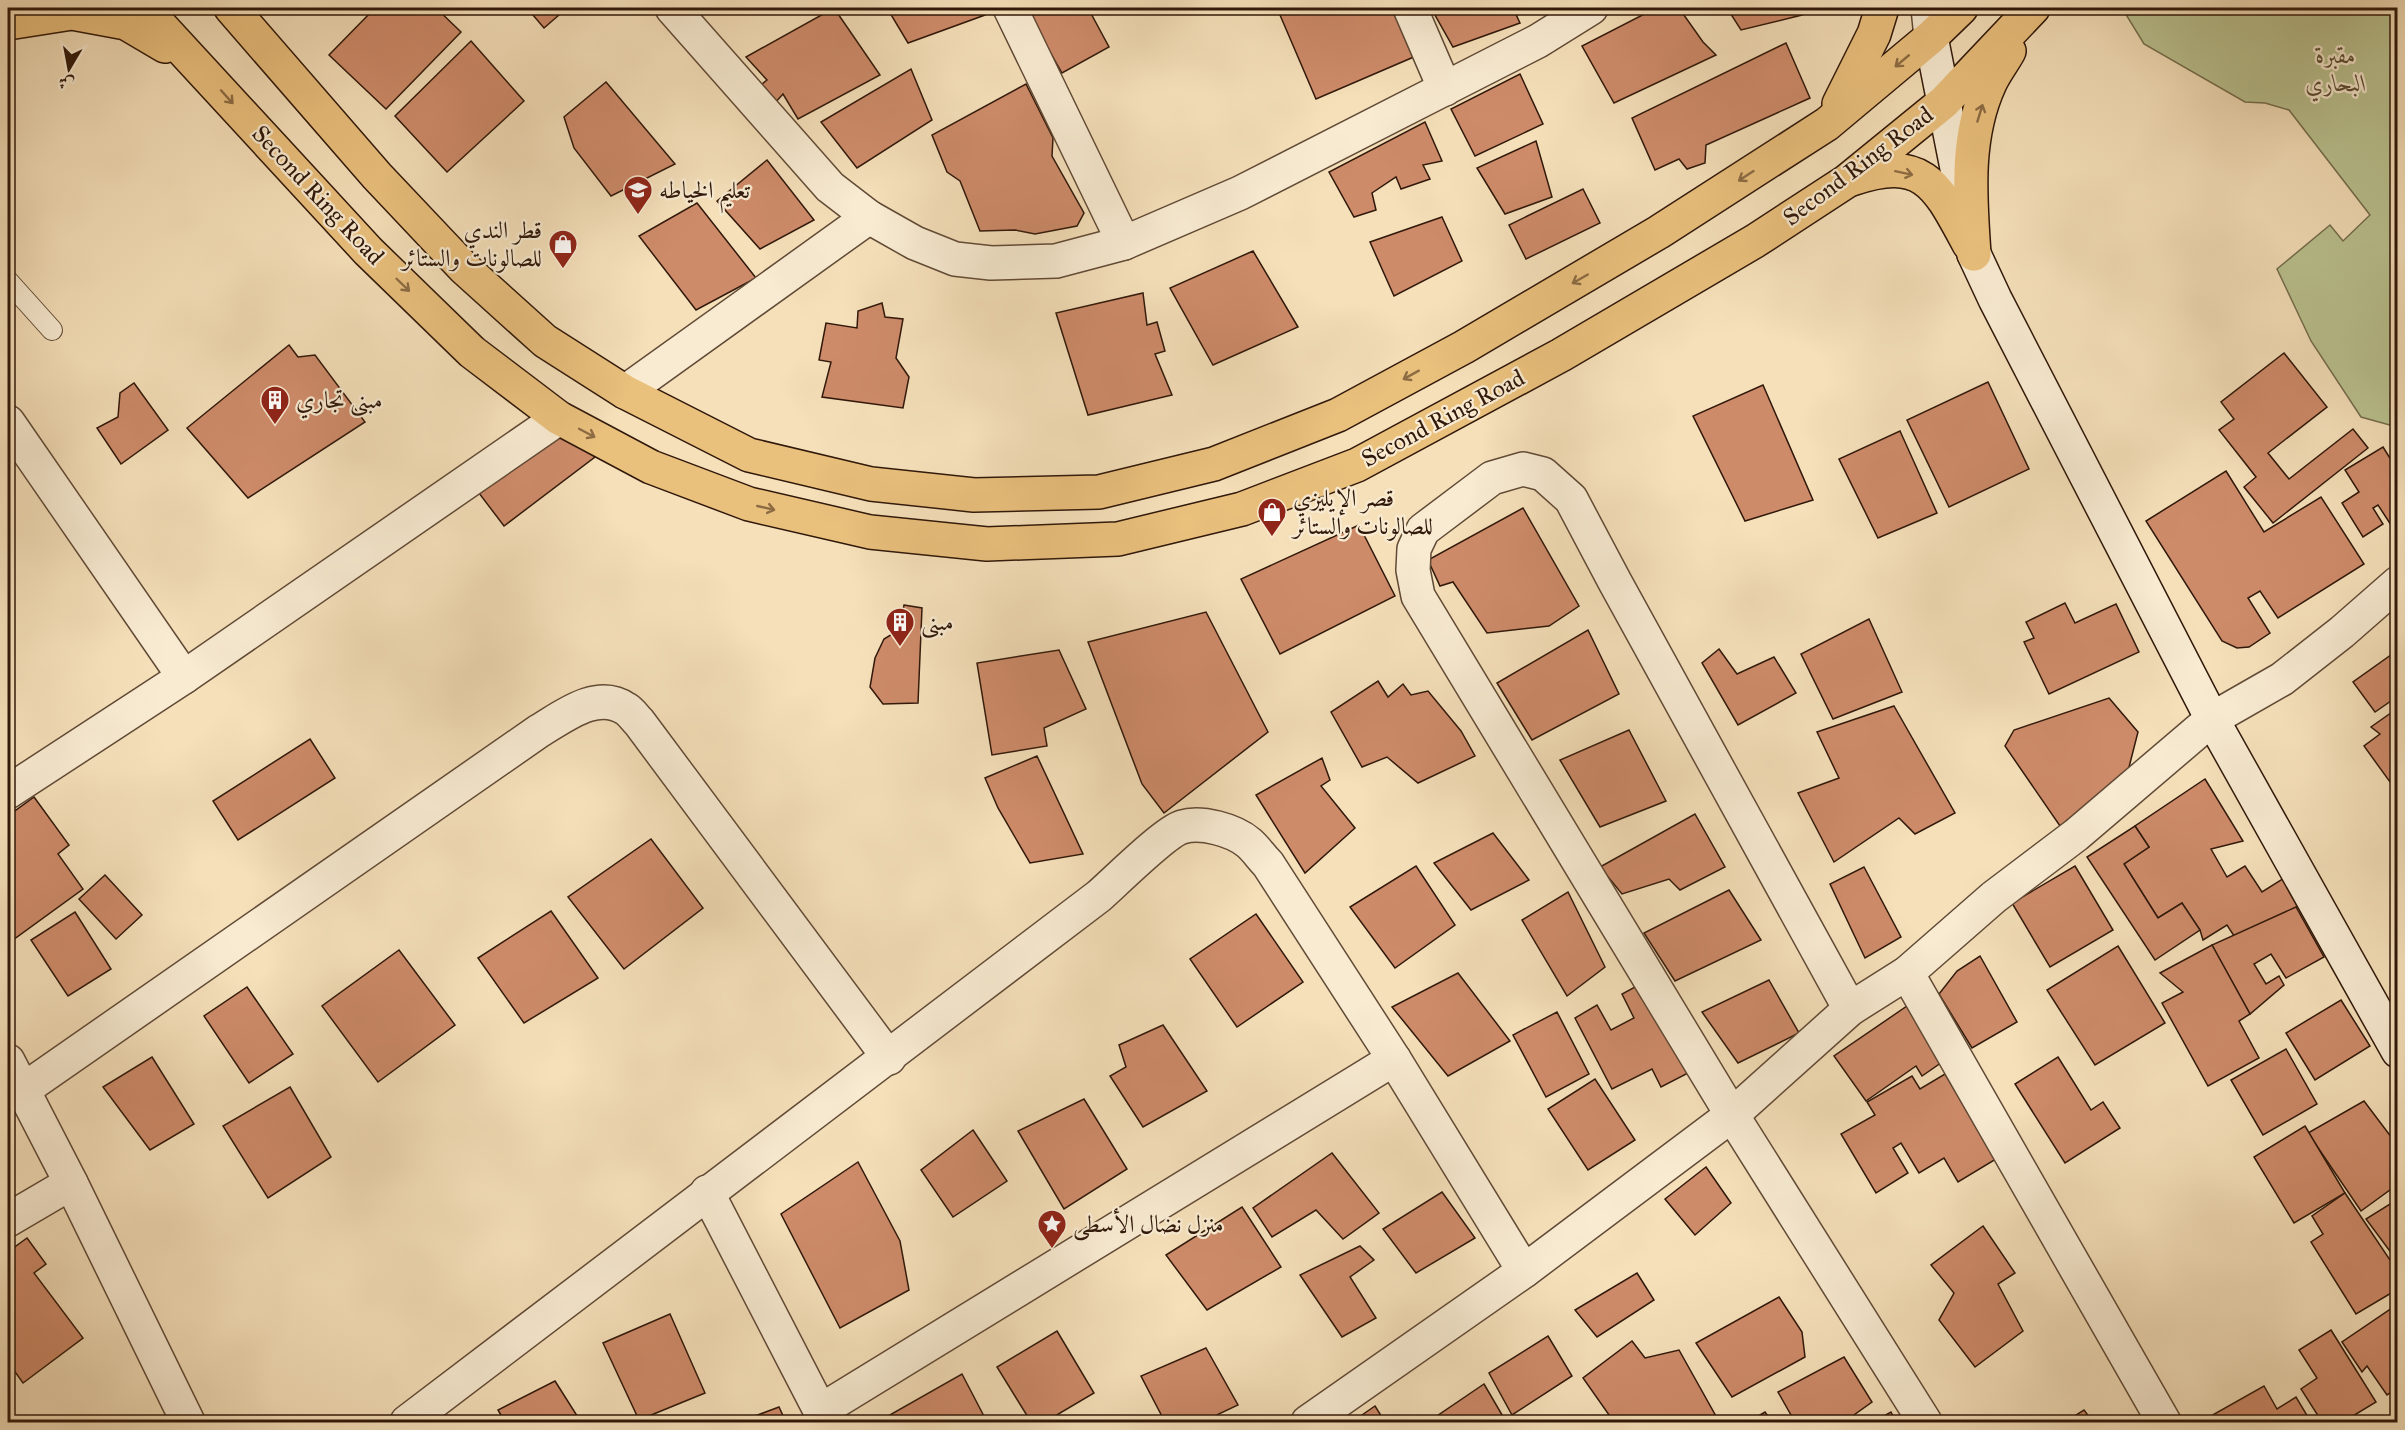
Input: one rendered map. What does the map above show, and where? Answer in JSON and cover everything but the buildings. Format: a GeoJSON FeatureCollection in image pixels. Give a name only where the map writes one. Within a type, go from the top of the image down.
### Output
{"type":"FeatureCollection","features":[{"type":"Feature","properties":{"kind":"main road","name":"Second Ring Road"},"geometry":{"type":"LineString","coordinates":[[144,8],[392,274],[472,352],[559,418],[651,467],[749,504],[870,532],[987,544],[1118,539],[1242,509],[1357,465],[1561,355],[1755,241],[1847,181],[1944,102],[2034,8]]}},
{"type":"Feature","properties":{"kind":"main road"},"geometry":{"type":"LineString","coordinates":[[231,8],[377,176],[464,268],[545,341],[625,392],[749,455],[871,484],[974,495],[1099,492],[1214,464],[1338,415],[1464,346],[1659,232],[1827,124],[1929,22],[1961,8]]}},
{"type":"Feature","properties":{"kind":"main road"},"geometry":{"type":"LineString","coordinates":[[1827,124],[1860,67],[1882,8]]}},
{"type":"Feature","properties":{"kind":"main road"},"geometry":{"type":"LineString","coordinates":[[1974,254],[1970,194],[1971,153],[1978,115],[1990,82],[2034,8]]}},
{"type":"Feature","properties":{"kind":"main road"},"geometry":{"type":"LineString","coordinates":[[8,23],[72,13],[126,22],[199,66]]}},
{"type":"Feature","properties":{"kind":"main road"},"geometry":{"type":"LineString","coordinates":[[1847,181],[1876,171],[1902,171],[1928,180],[1944,198],[1974,254]]}},
{"type":"Feature","properties":{"kind":"street"},"geometry":{"type":"LineString","coordinates":[[672,8],[830,187],[869,217],[915,243],[955,260],[991,263],[1056,261],[1124,243],[1240,193],[1538,41],[1591,8]]}},
{"type":"Feature","properties":{"kind":"street"},"geometry":{"type":"LineString","coordinates":[[1010,8],[1124,243]]}},
{"type":"Feature","properties":{"kind":"street"},"geometry":{"type":"LineString","coordinates":[[1410,8],[1445,88]]}},
{"type":"Feature","properties":{"kind":"street"},"geometry":{"type":"LineString","coordinates":[[1929,22],[1974,254],[1995,299],[2212,719],[2395,1040]]}},
{"type":"Feature","properties":{"kind":"street"},"geometry":{"type":"LineString","coordinates":[[625,392],[869,217]]}},
{"type":"Feature","properties":{"kind":"street"},"geometry":{"type":"LineString","coordinates":[[8,792],[184,676],[559,418]]}},
{"type":"Feature","properties":{"kind":"street"},"geometry":{"type":"LineString","coordinates":[[8,422],[184,676]]}},
{"type":"Feature","properties":{"kind":"street"},"geometry":{"type":"LineString","coordinates":[[1850,1010],[1571,499],[1543,474],[1523,470],[1492,478],[1423,530],[1414,549],[1413,570],[1418,596],[1732,1115],[1925,1422]]}},
{"type":"Feature","properties":{"kind":"street"},"geometry":{"type":"LineString","coordinates":[[1308,1422],[1524,1271],[1732,1115],[1850,1010],[1907,973],[1994,897],[2076,835],[2212,719],[2282,679],[2342,632],[2397,583]]}},
{"type":"Feature","properties":{"kind":"street"},"geometry":{"type":"LineString","coordinates":[[22,1090],[538,731],[580,707],[605,700],[625,708],[639,722],[889,1058]]}},
{"type":"Feature","properties":{"kind":"street"},"geometry":{"type":"LineString","coordinates":[[407,1422],[707,1192],[889,1058],[1099,896],[1160,842],[1181,827],[1203,825],[1230,833],[1248,842],[1268,864],[1394,1059],[1524,1271]]}},
{"type":"Feature","properties":{"kind":"street"},"geometry":{"type":"LineString","coordinates":[[1907,973],[2164,1422]]}},
{"type":"Feature","properties":{"kind":"street"},"geometry":{"type":"LineString","coordinates":[[707,1192],[823,1417],[1394,1059]]}},
{"type":"Feature","properties":{"kind":"street"},"geometry":{"type":"LineString","coordinates":[[8,1061],[72,1183],[188,1422]]}},
{"type":"Feature","properties":{"kind":"street"},"geometry":{"type":"LineString","coordinates":[[8,1220],[72,1183]]}},
{"type":"Feature","properties":{"kind":"lane"},"geometry":{"type":"LineString","coordinates":[[8,281],[52,330]]}},
{"type":"Feature","properties":{"kind":"green space","name":"مقبرة البحاري"},"geometry":{"type":"Polygon","coordinates":[[[2122,8],[2397,8],[2397,427],[2361,417],[2311,341],[2277,269],[2330,225],[2343,241],[2370,215],[2289,110],[2265,103],[2245,102],[2144,44],[2122,8]]]}},
{"type":"Feature","properties":{"kind":"place","name":"تعليم الخياطه"},"geometry":{"type":"Point","coordinates":[638,216]}},
{"type":"Feature","properties":{"kind":"place","name":"قطر الندي للصالونات والستائر"},"geometry":{"type":"Point","coordinates":[563,270]}},
{"type":"Feature","properties":{"kind":"place","name":"مبنى تجاري"},"geometry":{"type":"Point","coordinates":[275,426]}},
{"type":"Feature","properties":{"kind":"place","name":"قصر الإيليزي للصالونات والستائر"},"geometry":{"type":"Point","coordinates":[1272,538]}},
{"type":"Feature","properties":{"kind":"place","name":"مبنى"},"geometry":{"type":"Point","coordinates":[900,648]}},
{"type":"Feature","properties":{"kind":"place","name":"منزل نضال الأسطى"},"geometry":{"type":"Point","coordinates":[1052,1250]}}]}
